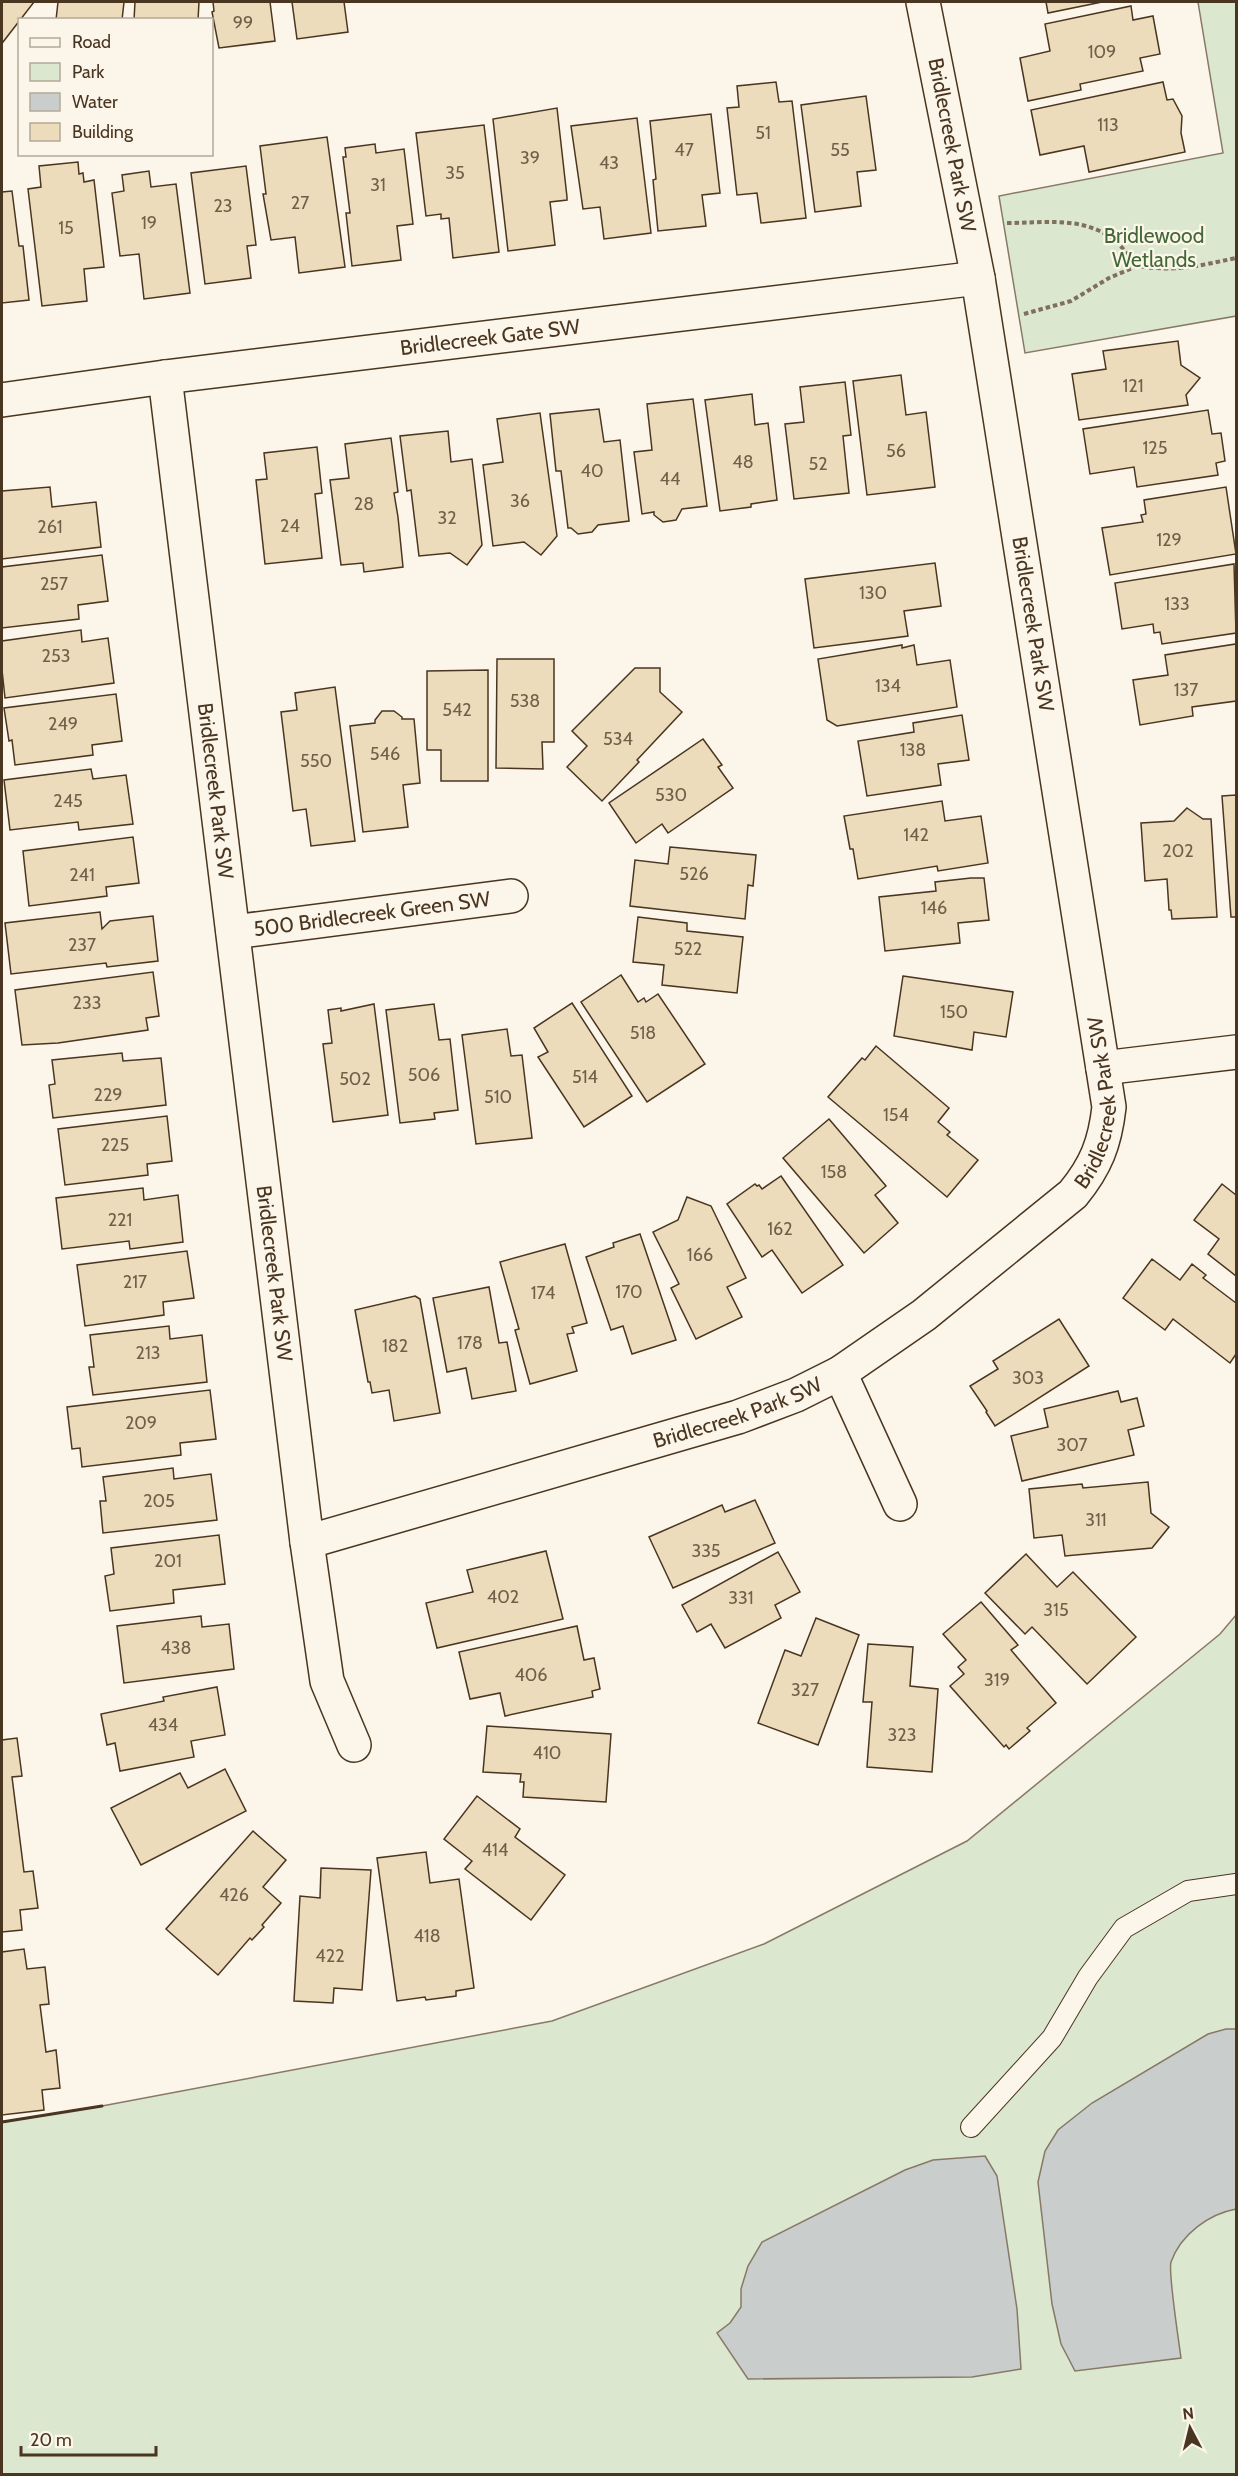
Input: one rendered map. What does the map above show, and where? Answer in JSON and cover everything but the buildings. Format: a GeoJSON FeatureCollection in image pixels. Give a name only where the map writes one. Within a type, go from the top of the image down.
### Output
{"type":"FeatureCollection","features":[{"type":"Feature","properties":{"kind":"street","name":"Bridlecreek Park SW"},"geometry":{"type":"LineString","coordinates":[[165,377],[307,1542],[738,1417],[796,1395],[840,1374],[924,1315],[1073,1194],[1089,1175],[1098,1156],[1107,1131],[1109,1107],[986,325],[968,223],[923,2]]}},
{"type":"Feature","properties":{"kind":"street","name":"Bridlecreek Gate SW"},"geometry":{"type":"LineString","coordinates":[[2,400],[165,377],[978,278]]}},
{"type":"Feature","properties":{"kind":"street","name":"500 Bridlecreek Green SW"},"geometry":{"type":"LineString","coordinates":[[233,932],[511,896]]}},
{"type":"Feature","properties":{"kind":"street"},"geometry":{"type":"LineString","coordinates":[[1103,1068],[1236,1052]]}},
{"type":"Feature","properties":{"kind":"street"},"geometry":{"type":"LineString","coordinates":[[840,1374],[900,1504]]}},
{"type":"Feature","properties":{"kind":"street"},"geometry":{"type":"LineString","coordinates":[[307,1542],[327,1681],[354,1745]]}},
{"type":"Feature","properties":{"kind":"lane"},"geometry":{"type":"LineString","coordinates":[[971,2127],[1052,2038],[1089,1977],[1124,1928],[1188,1891],[1236,1884]]}},
{"type":"Feature","properties":{"kind":"path"},"geometry":{"type":"LineString","coordinates":[[968,223],[1058,221],[1085,225],[1113,239],[1137,266]]}},
{"type":"Feature","properties":{"kind":"path"},"geometry":{"type":"LineString","coordinates":[[986,325],[1071,301],[1109,278],[1137,266],[1164,271],[1236,258]]}},
{"type":"Feature","properties":{"kind":"green space","name":"Bridlewood Wetlands"},"geometry":{"type":"Polygon","coordinates":[[[1198,2],[1236,2],[1236,316],[1025,353],[999,196],[1223,153],[1198,2]]]}},
{"type":"Feature","properties":{"kind":"green space"},"geometry":{"type":"Polygon","coordinates":[[[1236,1615],[1236,2474],[2,2474],[2,2122],[102,2106],[552,2021],[764,1944],[967,1841],[1220,1634],[1236,1615]]]}},
{"type":"Feature","properties":{"kind":"water"},"geometry":{"type":"Polygon","coordinates":[[[1236,2029],[1236,2209],[1216,2215],[1197,2227],[1182,2243],[1171,2262],[1172,2292],[1181,2358],[1075,2371],[1061,2344],[1052,2304],[1038,2182],[1045,2151],[1058,2130],[1092,2103],[1208,2034],[1236,2029]]]}},
{"type":"Feature","properties":{"kind":"water"},"geometry":{"type":"Polygon","coordinates":[[[985,2156],[997,2176],[1017,2309],[1021,2369],[972,2377],[748,2379],[717,2333],[730,2323],[741,2307],[741,2289],[748,2266],[762,2242],[905,2170],[933,2160],[985,2156]]]}},
{"type":"Feature","properties":{"kind":"wall"},"geometry":{"type":"LineString","coordinates":[[2,2122],[102,2106]]}}]}
